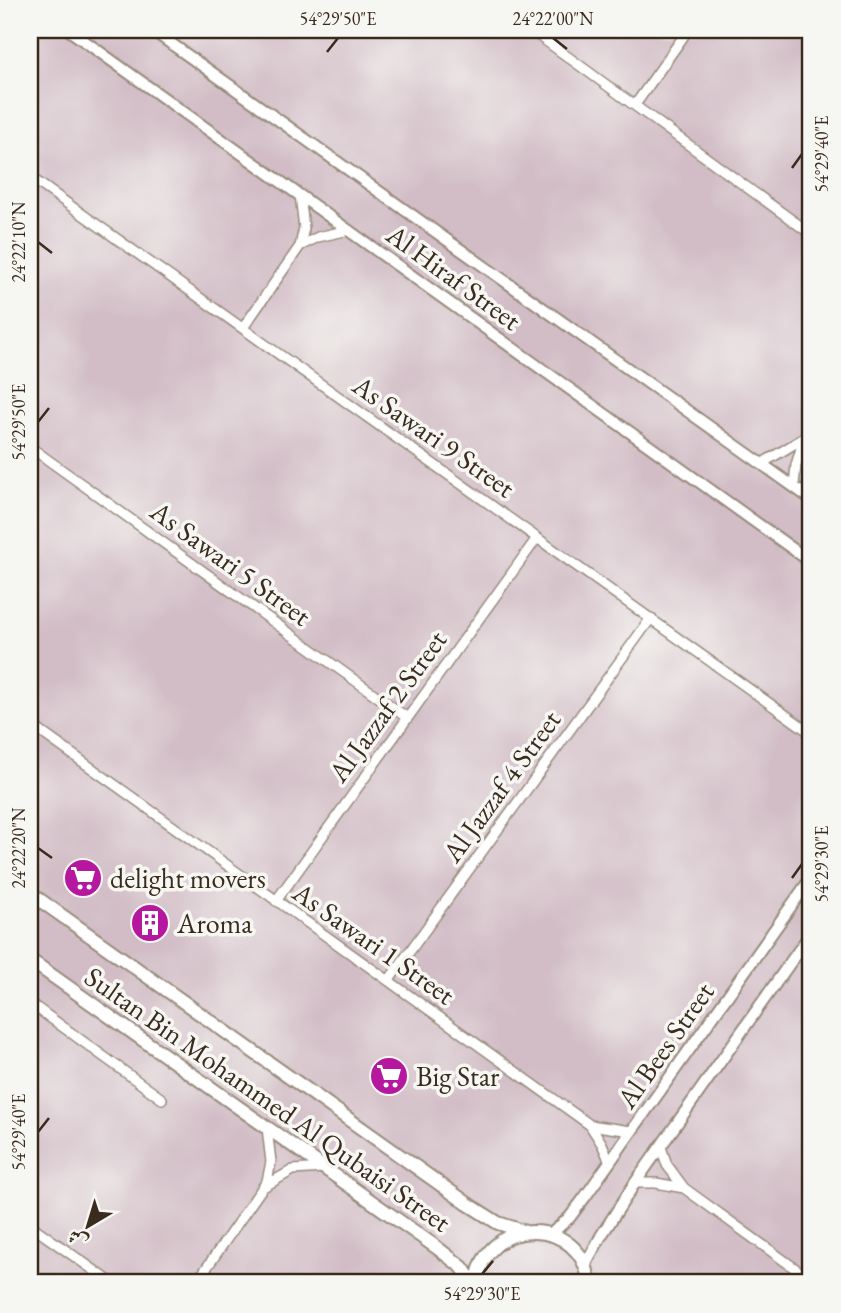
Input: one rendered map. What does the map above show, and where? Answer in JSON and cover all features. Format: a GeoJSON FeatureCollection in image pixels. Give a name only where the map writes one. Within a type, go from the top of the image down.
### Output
{"type":"FeatureCollection","features":[{"type":"Feature","properties":{"kind":"main road","name":"Sultan Bin Mohammed Al Qubaisi Street"},"geometry":{"type":"LineString","coordinates":[[30,893],[468,1204],[498,1223],[523,1231],[551,1234]]}},
{"type":"Feature","properties":{"kind":"main road","name":"Sultan Bin Mohammed Al Qubaisi Street"},"geometry":{"type":"LineString","coordinates":[[30,960],[462,1267],[475,1283]]}},
{"type":"Feature","properties":{"kind":"main road"},"geometry":{"type":"LineString","coordinates":[[475,1283],[484,1258],[494,1245],[523,1231]]}},
{"type":"Feature","properties":{"kind":"main road"},"geometry":{"type":"LineString","coordinates":[[551,1234],[571,1247],[585,1266],[589,1283]]}},
{"type":"Feature","properties":{"kind":"street","name":"Al Hiraf Street"},"geometry":{"type":"LineString","coordinates":[[69,30],[811,562]]}},
{"type":"Feature","properties":{"kind":"street","name":"Al Hiraf Street"},"geometry":{"type":"LineString","coordinates":[[152,30],[811,499]]}},
{"type":"Feature","properties":{"kind":"street"},"geometry":{"type":"LineString","coordinates":[[531,30],[811,234]]}},
{"type":"Feature","properties":{"kind":"street"},"geometry":{"type":"LineString","coordinates":[[635,105],[688,30]]}},
{"type":"Feature","properties":{"kind":"street","name":"As Sawari 9 Street"},"geometry":{"type":"LineString","coordinates":[[30,177],[811,733]]}},
{"type":"Feature","properties":{"kind":"street"},"geometry":{"type":"LineString","coordinates":[[243,328],[300,246],[304,228],[300,195]]}},
{"type":"Feature","properties":{"kind":"street"},"geometry":{"type":"LineString","coordinates":[[300,246],[318,237],[349,230]]}},
{"type":"Feature","properties":{"kind":"street"},"geometry":{"type":"LineString","coordinates":[[794,486],[796,465],[804,438],[811,427]]}},
{"type":"Feature","properties":{"kind":"street"},"geometry":{"type":"LineString","coordinates":[[761,464],[804,438]]}},
{"type":"Feature","properties":{"kind":"street","name":"As Sawari 5 Street"},"geometry":{"type":"LineString","coordinates":[[30,447],[407,717]]}},
{"type":"Feature","properties":{"kind":"street","name":"Al Jazzaf 2 Street"},"geometry":{"type":"LineString","coordinates":[[276,901],[537,538]]}},
{"type":"Feature","properties":{"kind":"street","name":"Al Jazzaf 4 Street"},"geometry":{"type":"LineString","coordinates":[[389,980],[651,618]]}},
{"type":"Feature","properties":{"kind":"street","name":"As Sawari 1 Street"},"geometry":{"type":"LineString","coordinates":[[30,724],[590,1125],[603,1144],[610,1162]]}},
{"type":"Feature","properties":{"kind":"street","name":"Al Bees Street"},"geometry":{"type":"LineString","coordinates":[[551,1234],[570,1217],[811,878]]}},
{"type":"Feature","properties":{"kind":"street","name":"Al Bees Street"},"geometry":{"type":"LineString","coordinates":[[585,1266],[635,1183],[811,933]]}},
{"type":"Feature","properties":{"kind":"street"},"geometry":{"type":"LineString","coordinates":[[30,1003],[162,1099]]}},
{"type":"Feature","properties":{"kind":"street","name":"As Sawari 1 Street"},"geometry":{"type":"LineString","coordinates":[[590,1125],[631,1131]]}},
{"type":"Feature","properties":{"kind":"street"},"geometry":{"type":"LineString","coordinates":[[196,1283],[264,1187],[271,1171],[267,1128]]}},
{"type":"Feature","properties":{"kind":"street"},"geometry":{"type":"LineString","coordinates":[[660,1147],[667,1165],[684,1188],[811,1280]]}},
{"type":"Feature","properties":{"kind":"street"},"geometry":{"type":"LineString","coordinates":[[264,1187],[293,1170],[324,1168]]}},
{"type":"Feature","properties":{"kind":"street"},"geometry":{"type":"LineString","coordinates":[[635,1183],[656,1183],[684,1188]]}},
{"type":"Feature","properties":{"kind":"street"},"geometry":{"type":"LineString","coordinates":[[30,1225],[113,1283]]}},
{"type":"Feature","properties":{"kind":"shaded area"},"geometry":{"type":"Polygon","coordinates":[[[30,30],[811,30],[811,1283],[30,1283],[30,30]]]}},
{"type":"Feature","properties":{"kind":"place","name":"delight movers"},"geometry":{"type":"Point","coordinates":[83,878]}},
{"type":"Feature","properties":{"kind":"place","name":"Aroma"},"geometry":{"type":"Point","coordinates":[150,923]}},
{"type":"Feature","properties":{"kind":"place","name":"Big Star"},"geometry":{"type":"Point","coordinates":[389,1076]}}]}
